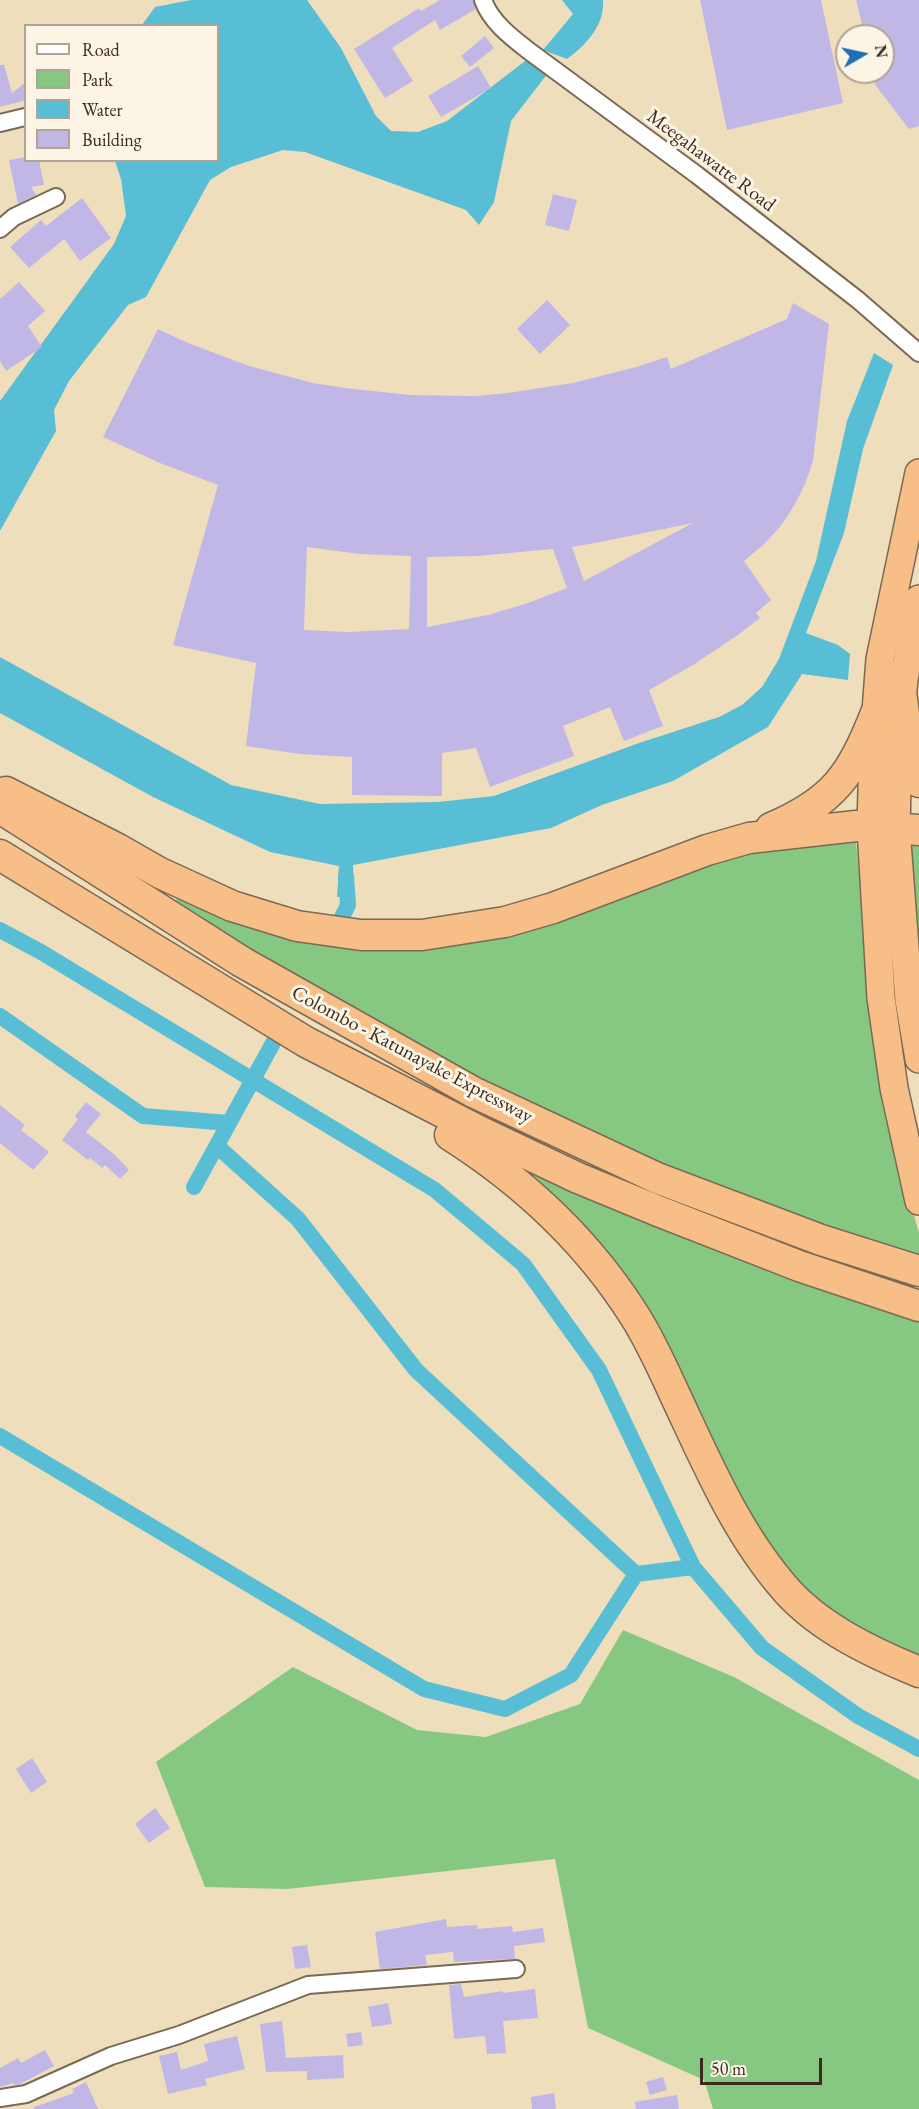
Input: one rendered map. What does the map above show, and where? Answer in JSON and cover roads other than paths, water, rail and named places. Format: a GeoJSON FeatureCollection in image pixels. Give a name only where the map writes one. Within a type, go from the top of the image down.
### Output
{"type":"FeatureCollection","features":[{"type":"Feature","properties":{"kind":"highway"},"geometry":{"type":"LineString","coordinates":[[919,473],[880,659],[873,750],[896,829],[909,1000],[919,1059]]}},
{"type":"Feature","properties":{"kind":"highway"},"geometry":{"type":"LineString","coordinates":[[919,599],[902,699],[896,829],[881,998],[894,1088],[919,1201]]}},
{"type":"Feature","properties":{"kind":"highway"},"geometry":{"type":"LineString","coordinates":[[902,699],[910,759],[919,782]]}},
{"type":"Feature","properties":{"kind":"highway"},"geometry":{"type":"LineString","coordinates":[[0,789],[160,873],[232,906],[297,926],[362,935],[422,935],[505,922],[553,908],[707,850],[749,838],[799,815],[824,799],[853,764],[876,713]]}},
{"type":"Feature","properties":{"kind":"highway","name":"Colombo - Katunayake Expressway"},"geometry":{"type":"LineString","coordinates":[[0,808],[242,962],[473,1092],[657,1178],[820,1240],[919,1270]]}},
{"type":"Feature","properties":{"kind":"highway"},"geometry":{"type":"LineString","coordinates":[[749,838],[856,826],[896,829]]}},
{"type":"Feature","properties":{"kind":"highway","name":"Colombo - Katunayake Expressway"},"geometry":{"type":"LineString","coordinates":[[0,855],[306,1042],[483,1133],[578,1178],[799,1266],[919,1306]]}},
{"type":"Feature","properties":{"kind":"highway"},"geometry":{"type":"LineString","coordinates":[[306,1042],[485,1157],[537,1200],[562,1225],[595,1259],[637,1318],[663,1368],[719,1489],[756,1550],[789,1593],[834,1629],[870,1651],[919,1672]]}},
{"type":"Feature","properties":{"kind":"street","name":"Meegahawatte Road"},"geometry":{"type":"LineString","coordinates":[[483,0],[487,11],[528,51],[697,175],[858,300],[919,353]]}},
{"type":"Feature","properties":{"kind":"street"},"geometry":{"type":"LineString","coordinates":[[0,123],[24,117]]}},
{"type":"Feature","properties":{"kind":"street"},"geometry":{"type":"LineString","coordinates":[[0,229],[14,217],[56,197]]}},
{"type":"Feature","properties":{"kind":"street"},"geometry":{"type":"LineString","coordinates":[[0,2098],[26,2094],[111,2056],[179,2035],[308,1985],[516,1969]]}},
{"type":"Feature","properties":{"kind":"water"},"geometry":{"type":"Polygon","coordinates":[[[191,0],[307,0],[341,48],[376,116],[391,131],[418,132],[447,121],[529,58],[548,73],[511,121],[494,202],[479,225],[466,210],[305,152],[283,150],[231,167],[210,180],[146,297],[128,305],[69,381],[54,410],[56,431],[0,531],[0,401],[114,244],[126,216],[121,179],[115,162],[219,162],[219,24],[143,24],[155,7],[191,0]]]}},
{"type":"Feature","properties":{"kind":"water"},"geometry":{"type":"Polygon","coordinates":[[[562,0],[603,0],[601,18],[593,34],[567,59],[543,50],[573,14],[562,0]]]}},
{"type":"Feature","properties":{"kind":"water"},"geometry":{"type":"Polygon","coordinates":[[[874,353],[893,365],[863,449],[844,533],[806,633],[838,645],[850,654],[848,680],[802,674],[768,727],[673,781],[602,805],[551,828],[353,865],[354,896],[337,897],[339,866],[270,852],[153,797],[0,713],[0,657],[231,785],[320,804],[438,802],[494,796],[636,744],[719,717],[742,705],[762,687],[779,659],[816,561],[847,421],[874,353]]]}},
{"type":"Feature","properties":{"kind":"waterway"},"geometry":{"type":"LineString","coordinates":[[340,921],[348,905],[346,876]]}},
{"type":"Feature","properties":{"kind":"waterway"},"geometry":{"type":"LineString","coordinates":[[0,930],[41,952],[435,1190],[523,1264],[599,1370],[693,1567]]}},
{"type":"Feature","properties":{"kind":"waterway"},"geometry":{"type":"LineString","coordinates":[[0,1016],[143,1116],[229,1123]]}},
{"type":"Feature","properties":{"kind":"waterway"},"geometry":{"type":"LineString","coordinates":[[194,1187],[273,1043]]}},
{"type":"Feature","properties":{"kind":"waterway"},"geometry":{"type":"LineString","coordinates":[[217,1146],[298,1219],[416,1370],[636,1574]]}},
{"type":"Feature","properties":{"kind":"waterway"},"geometry":{"type":"LineString","coordinates":[[0,1436],[424,1689],[505,1709],[571,1675],[636,1574],[693,1567],[762,1648],[858,1716],[919,1749]]}}]}
